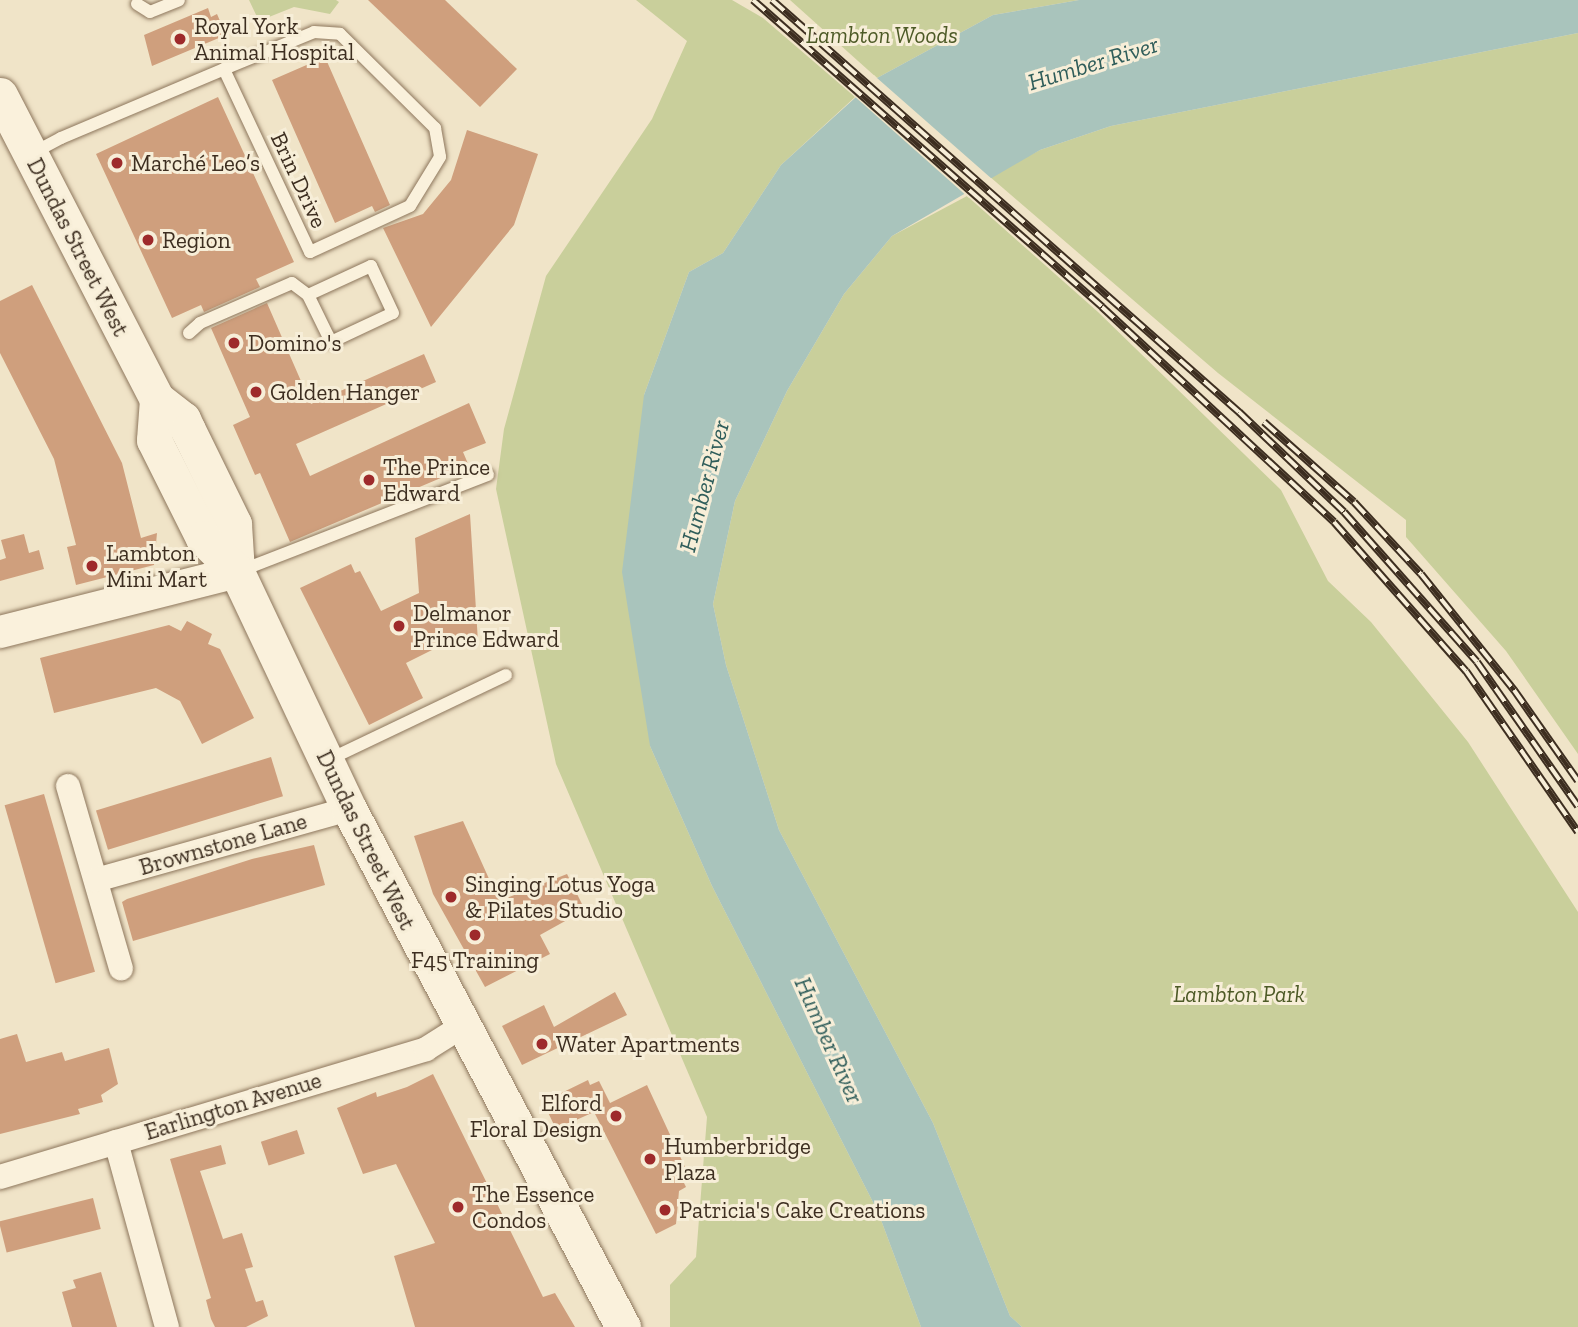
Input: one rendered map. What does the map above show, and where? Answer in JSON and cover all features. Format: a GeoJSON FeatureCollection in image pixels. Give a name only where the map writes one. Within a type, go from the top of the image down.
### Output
{"type":"FeatureCollection","features":[{"type":"Feature","properties":{"kind":"main road","name":"Dundas Street West"},"geometry":{"type":"LineString","coordinates":[[0,95],[157,398],[154,440],[203,538],[237,572],[349,809],[461,1027],[622,1327]]}},
{"type":"Feature","properties":{"kind":"street"},"geometry":{"type":"LineString","coordinates":[[0,632],[237,572]]}},
{"type":"Feature","properties":{"kind":"street"},"geometry":{"type":"LineString","coordinates":[[68,786],[121,968]]}},
{"type":"Feature","properties":{"kind":"street","name":"Brownstone Lane"},"geometry":{"type":"LineString","coordinates":[[96,880],[349,809]]}},
{"type":"Feature","properties":{"kind":"street","name":"Earlington Avenue"},"geometry":{"type":"LineString","coordinates":[[0,1177],[426,1049],[461,1027]]}},
{"type":"Feature","properties":{"kind":"street"},"geometry":{"type":"LineString","coordinates":[[116,1142],[167,1327]]}},
{"type":"Feature","properties":{"kind":"lane"},"geometry":{"type":"LineString","coordinates":[[137,4],[150,12],[178,0]]}},
{"type":"Feature","properties":{"kind":"lane","name":"Brin Drive"},"geometry":{"type":"LineString","coordinates":[[314,32],[340,34],[435,128],[440,157],[410,206],[310,252],[224,69],[314,32]]}},
{"type":"Feature","properties":{"kind":"lane"},"geometry":{"type":"LineString","coordinates":[[31,155],[224,69]]}},
{"type":"Feature","properties":{"kind":"lane"},"geometry":{"type":"LineString","coordinates":[[189,333],[200,323],[292,283],[308,295],[331,342],[393,313],[371,266],[308,295]]}},
{"type":"Feature","properties":{"kind":"lane"},"geometry":{"type":"LineString","coordinates":[[237,572],[488,475]]}},
{"type":"Feature","properties":{"kind":"lane"},"geometry":{"type":"LineString","coordinates":[[326,761],[506,675]]}},
{"type":"Feature","properties":{"kind":"green space"},"geometry":{"type":"Polygon","coordinates":[[[249,0],[339,2],[330,14],[294,7],[259,21],[249,0]]]}},
{"type":"Feature","properties":{"kind":"green space"},"geometry":{"type":"Polygon","coordinates":[[[636,0],[732,0],[763,18],[855,97],[781,165],[723,253],[689,272],[644,395],[650,746],[712,886],[878,1212],[921,1327],[670,1327],[670,1285],[696,1257],[707,1117],[556,764],[496,489],[504,429],[546,276],[652,119],[687,41],[636,0]]]}},
{"type":"Feature","properties":{"kind":"green space","name":"Lambton Woods"},"geometry":{"type":"Polygon","coordinates":[[[790,0],[1079,0],[993,15],[877,78],[790,0]]]}},
{"type":"Feature","properties":{"kind":"green space"},"geometry":{"type":"Polygon","coordinates":[[[1578,33],[1578,754],[1506,651],[1406,537],[1406,520],[1218,373],[989,176],[1040,150],[1111,126],[1578,33]]]}},
{"type":"Feature","properties":{"kind":"green space","name":"Lambton Park"},"geometry":{"type":"Polygon","coordinates":[[[967,196],[1098,312],[1281,490],[1328,581],[1371,622],[1468,742],[1578,912],[1578,1327],[1022,1327],[1010,1316],[933,1123],[779,830],[726,665],[713,604],[735,501],[787,391],[844,294],[892,236],[967,196]]]}},
{"type":"Feature","properties":{"kind":"water","name":"Humber River"},"geometry":{"type":"Polygon","coordinates":[[[1079,0],[1578,0],[1578,33],[1111,126],[1040,150],[892,236],[844,294],[787,391],[735,501],[713,604],[726,665],[779,830],[933,1123],[1010,1316],[1022,1327],[921,1327],[878,1212],[712,886],[650,746],[622,572],[644,395],[689,272],[723,253],[781,165],[877,78],[993,15],[1079,0]]]}},
{"type":"Feature","properties":{"kind":"pier"},"geometry":{"type":"Polygon","coordinates":[[[874,75],[992,179],[969,198],[853,95],[874,75]]]}},
{"type":"Feature","properties":{"kind":"building"},"geometry":{"type":"Polygon","coordinates":[[[368,0],[445,0],[517,69],[480,107],[368,0]]]}},
{"type":"Feature","properties":{"kind":"building","name":"Royal York Animal Hospital"},"geometry":{"type":"Polygon","coordinates":[[[208,8],[211,17],[217,14],[226,35],[152,66],[144,35],[208,8]]]}},
{"type":"Feature","properties":{"kind":"building"},"geometry":{"type":"Polygon","coordinates":[[[325,57],[390,205],[375,212],[372,206],[335,223],[272,80],[325,57]]]}},
{"type":"Feature","properties":{"kind":"building"},"geometry":{"type":"Polygon","coordinates":[[[218,97],[294,262],[256,279],[260,287],[204,312],[201,305],[172,318],[96,154],[218,97]]]}},
{"type":"Feature","properties":{"kind":"building"},"geometry":{"type":"Polygon","coordinates":[[[467,130],[538,154],[514,225],[431,327],[383,228],[423,214],[451,180],[467,130]]]}},
{"type":"Feature","properties":{"kind":"building"},"geometry":{"type":"Polygon","coordinates":[[[32,285],[122,463],[141,538],[157,533],[154,565],[76,585],[67,547],[76,545],[54,459],[0,353],[0,301],[32,285]]]}},
{"type":"Feature","properties":{"kind":"building"},"geometry":{"type":"Polygon","coordinates":[[[267,303],[311,404],[424,354],[436,382],[296,444],[310,476],[469,403],[486,443],[463,452],[469,466],[290,542],[260,473],[255,475],[233,425],[250,417],[211,328],[267,303]]]}},
{"type":"Feature","properties":{"kind":"building","name":"Delmanor Prince Edward"},"geometry":{"type":"Polygon","coordinates":[[[470,514],[478,642],[446,643],[406,663],[423,698],[369,725],[300,588],[351,564],[355,573],[360,571],[381,611],[419,593],[415,538],[470,514]]]}},
{"type":"Feature","properties":{"kind":"building"},"geometry":{"type":"Polygon","coordinates":[[[24,534],[29,553],[39,550],[44,569],[0,581],[0,560],[6,558],[1,540],[24,534]]]}},
{"type":"Feature","properties":{"kind":"building"},"geometry":{"type":"Polygon","coordinates":[[[187,621],[212,634],[208,644],[220,649],[254,718],[202,744],[180,701],[156,688],[54,713],[40,658],[169,625],[181,631],[187,621]]]}},
{"type":"Feature","properties":{"kind":"building"},"geometry":{"type":"Polygon","coordinates":[[[271,757],[283,796],[108,850],[96,811],[271,757]]]}},
{"type":"Feature","properties":{"kind":"building"},"geometry":{"type":"Polygon","coordinates":[[[44,794],[95,972],[56,983],[5,805],[44,794]]]}},
{"type":"Feature","properties":{"kind":"building"},"geometry":{"type":"Polygon","coordinates":[[[463,821],[499,901],[567,874],[585,910],[540,935],[550,954],[485,987],[433,894],[414,836],[463,821]]]}},
{"type":"Feature","properties":{"kind":"building"},"geometry":{"type":"Polygon","coordinates":[[[314,845],[325,885],[133,941],[122,902],[127,899],[252,859],[314,845]]]}},
{"type":"Feature","properties":{"kind":"building"},"geometry":{"type":"Polygon","coordinates":[[[615,992],[627,1015],[522,1065],[502,1026],[544,1005],[554,1027],[615,992]]]}},
{"type":"Feature","properties":{"kind":"building"},"geometry":{"type":"Polygon","coordinates":[[[17,1034],[26,1062],[62,1052],[65,1061],[109,1048],[118,1084],[101,1095],[103,1102],[78,1109],[80,1114],[0,1134],[0,1039],[17,1034]]]}},
{"type":"Feature","properties":{"kind":"building","name":"The Essence Condos"},"geometry":{"type":"Polygon","coordinates":[[[433,1074],[543,1297],[555,1293],[575,1327],[415,1327],[394,1256],[435,1243],[396,1164],[363,1174],[337,1108],[376,1092],[377,1097],[407,1087],[433,1074]]]}},
{"type":"Feature","properties":{"kind":"building","name":"Humberbridge Plaza"},"geometry":{"type":"Polygon","coordinates":[[[588,1080],[590,1085],[599,1081],[610,1103],[647,1085],[685,1167],[678,1171],[686,1187],[679,1191],[676,1224],[656,1234],[594,1112],[556,1129],[543,1102],[588,1080]]]}},
{"type":"Feature","properties":{"kind":"building"},"geometry":{"type":"Polygon","coordinates":[[[297,1130],[305,1154],[269,1166],[261,1142],[297,1130]]]}},
{"type":"Feature","properties":{"kind":"building"},"geometry":{"type":"Polygon","coordinates":[[[221,1145],[226,1164],[200,1171],[223,1239],[242,1233],[253,1267],[245,1269],[256,1302],[263,1300],[268,1316],[246,1327],[215,1327],[211,1319],[206,1300],[211,1298],[170,1159],[221,1145]]]}},
{"type":"Feature","properties":{"kind":"building"},"geometry":{"type":"Polygon","coordinates":[[[93,1198],[101,1229],[7,1253],[0,1221],[93,1198]]]}},
{"type":"Feature","properties":{"kind":"building"},"geometry":{"type":"Polygon","coordinates":[[[101,1272],[117,1327],[72,1327],[62,1292],[76,1288],[73,1280],[101,1272]]]}},
{"type":"Feature","properties":{"kind":"railway"},"geometry":{"type":"LineString","coordinates":[[753,0],[1102,307],[1334,522],[1466,671],[1578,832]]}},
{"type":"Feature","properties":{"kind":"railway"},"geometry":{"type":"LineString","coordinates":[[772,0],[1239,412],[1344,512],[1477,662],[1578,806]]}},
{"type":"Feature","properties":{"kind":"railway"},"geometry":{"type":"LineString","coordinates":[[1264,422],[1354,502],[1421,574],[1514,690],[1578,781]]}},
{"type":"Feature","properties":{"kind":"place","name":"Royal York Animal Hospital"},"geometry":{"type":"Point","coordinates":[180,39]}},
{"type":"Feature","properties":{"kind":"place","name":"Marché Leo’s"},"geometry":{"type":"Point","coordinates":[117,163]}},
{"type":"Feature","properties":{"kind":"place","name":"Region"},"geometry":{"type":"Point","coordinates":[148,240]}},
{"type":"Feature","properties":{"kind":"place","name":"Domino's"},"geometry":{"type":"Point","coordinates":[234,343]}},
{"type":"Feature","properties":{"kind":"place","name":"Golden Hanger"},"geometry":{"type":"Point","coordinates":[256,392]}},
{"type":"Feature","properties":{"kind":"place","name":"The Prince Edward"},"geometry":{"type":"Point","coordinates":[369,480]}},
{"type":"Feature","properties":{"kind":"place","name":"Lambton Mini Mart"},"geometry":{"type":"Point","coordinates":[92,566]}},
{"type":"Feature","properties":{"kind":"place","name":"Delmanor Prince Edward"},"geometry":{"type":"Point","coordinates":[399,626]}},
{"type":"Feature","properties":{"kind":"place","name":"Singing Lotus Yoga & Pilates Studio"},"geometry":{"type":"Point","coordinates":[451,897]}},
{"type":"Feature","properties":{"kind":"place","name":"F45 Training"},"geometry":{"type":"Point","coordinates":[475,935]}},
{"type":"Feature","properties":{"kind":"place","name":"Water Apartments"},"geometry":{"type":"Point","coordinates":[542,1044]}},
{"type":"Feature","properties":{"kind":"place","name":"Elford Floral Design"},"geometry":{"type":"Point","coordinates":[616,1116]}},
{"type":"Feature","properties":{"kind":"place","name":"Humberbridge Plaza"},"geometry":{"type":"Point","coordinates":[650,1159]}},
{"type":"Feature","properties":{"kind":"place","name":"The Essence Condos"},"geometry":{"type":"Point","coordinates":[458,1207]}},
{"type":"Feature","properties":{"kind":"place","name":"Patricia's Cake Creations"},"geometry":{"type":"Point","coordinates":[665,1210]}}]}
